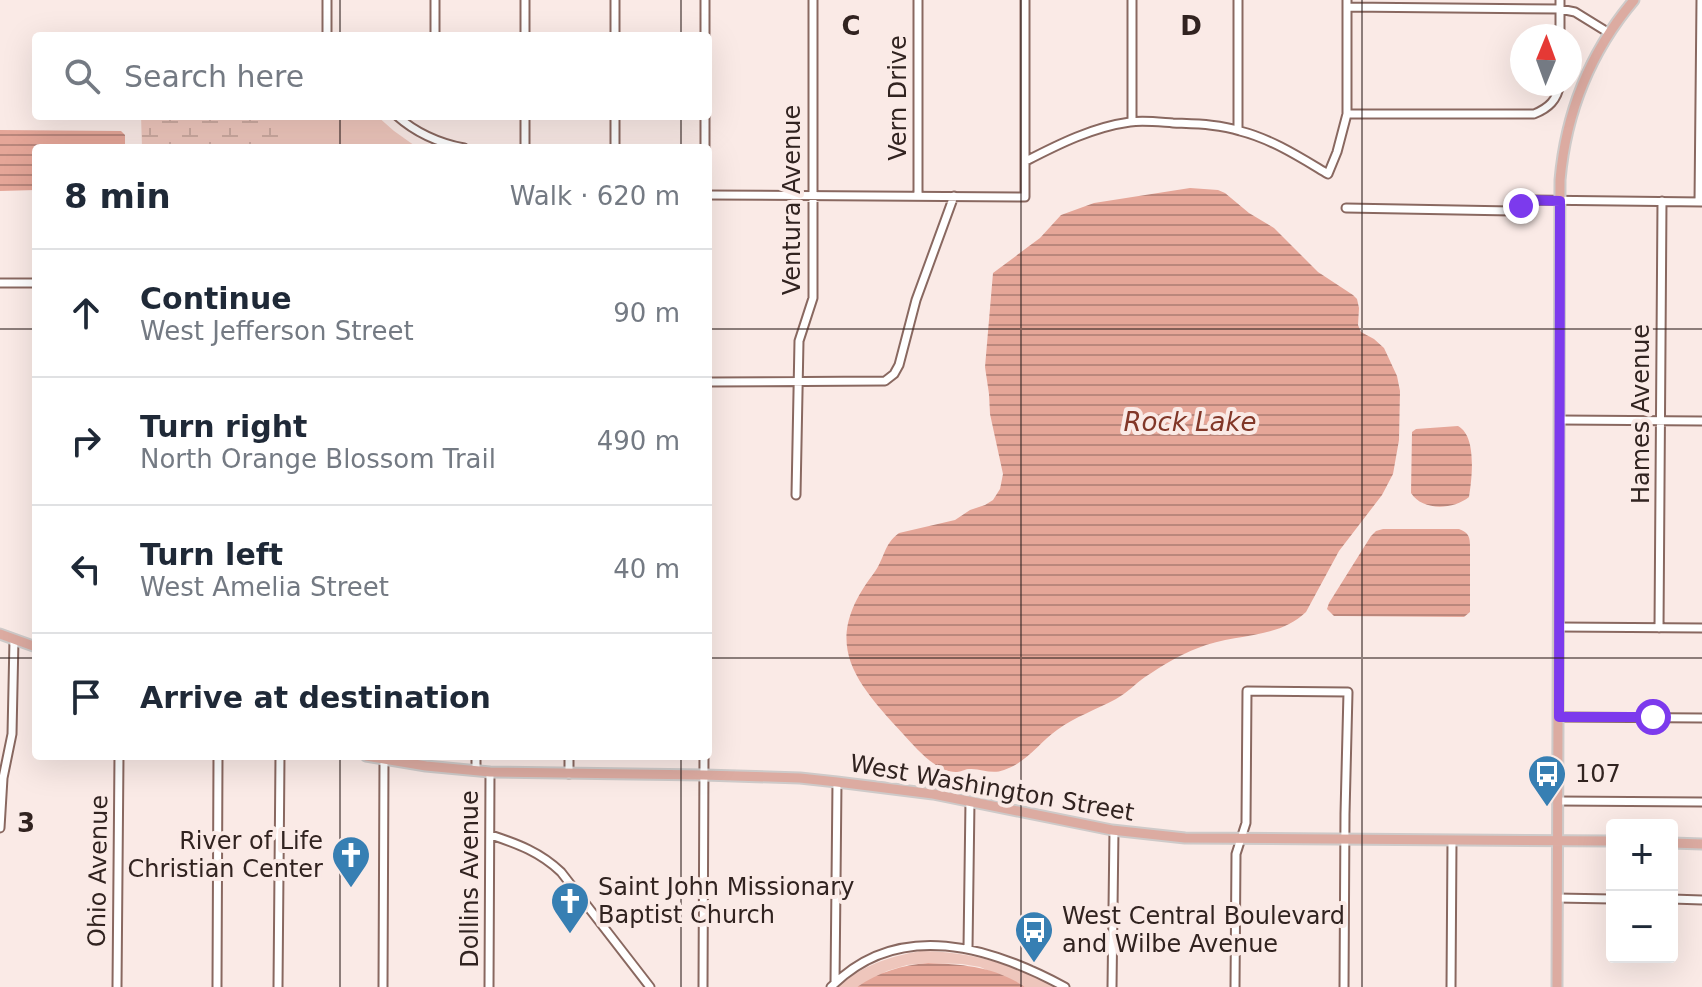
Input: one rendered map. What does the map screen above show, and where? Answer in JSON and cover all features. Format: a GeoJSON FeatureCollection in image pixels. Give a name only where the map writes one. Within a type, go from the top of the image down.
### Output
{"type":"FeatureCollection","features":[{"type":"Feature","properties":{"kind":"main road"},"geometry":{"type":"LineString","coordinates":[[1557,987],[1562,160],[1573,107],[1585,76],[1609,33],[1634,0]]}},
{"type":"Feature","properties":{"kind":"main road"},"geometry":{"type":"LineString","coordinates":[[0,634],[32,646]]}},
{"type":"Feature","properties":{"kind":"main road","name":"West Washington Street"},"geometry":{"type":"LineString","coordinates":[[384,760],[490,772],[800,778],[894,788],[1076,824],[1185,838],[1606,841]]}},
{"type":"Feature","properties":{"kind":"main road"},"geometry":{"type":"LineString","coordinates":[[1678,843],[1702,844]]}},
{"type":"Feature","properties":{"kind":"street"},"geometry":{"type":"LineString","coordinates":[[327,0],[327,32]]}},
{"type":"Feature","properties":{"kind":"street"},"geometry":{"type":"LineString","coordinates":[[435,0],[435,32]]}},
{"type":"Feature","properties":{"kind":"street"},"geometry":{"type":"LineString","coordinates":[[525,0],[525,32]]}},
{"type":"Feature","properties":{"kind":"street"},"geometry":{"type":"LineString","coordinates":[[615,0],[615,32]]}},
{"type":"Feature","properties":{"kind":"street"},"geometry":{"type":"LineString","coordinates":[[705,0],[705,32]]}},
{"type":"Feature","properties":{"kind":"street","name":"Ventura Avenue"},"geometry":{"type":"LineString","coordinates":[[796,495],[799,341],[813,298],[813,0]]}},
{"type":"Feature","properties":{"kind":"street","name":"Vern Drive"},"geometry":{"type":"LineString","coordinates":[[918,0],[918,195]]}},
{"type":"Feature","properties":{"kind":"street"},"geometry":{"type":"LineString","coordinates":[[712,195],[1025,197],[1025,0]]}},
{"type":"Feature","properties":{"kind":"street"},"geometry":{"type":"LineString","coordinates":[[1132,0],[1132,121]]}},
{"type":"Feature","properties":{"kind":"street"},"geometry":{"type":"LineString","coordinates":[[1238,0],[1238,130]]}},
{"type":"Feature","properties":{"kind":"street"},"geometry":{"type":"LineString","coordinates":[[1346,208],[1512,211],[1532,200],[1701,202],[1701,0]]}},
{"type":"Feature","properties":{"kind":"street"},"geometry":{"type":"LineString","coordinates":[[1026,161],[1069,139],[1132,121],[1201,124],[1238,130],[1262,138],[1328,174],[1347,114],[1347,4],[1560,4],[1609,33]]}},
{"type":"Feature","properties":{"kind":"street"},"geometry":{"type":"LineString","coordinates":[[1347,114],[1524,115],[1543,111],[1557,96]]}},
{"type":"Feature","properties":{"kind":"street"},"geometry":{"type":"LineString","coordinates":[[407,120],[428,137],[446,144]]}},
{"type":"Feature","properties":{"kind":"street"},"geometry":{"type":"LineString","coordinates":[[525,120],[525,144]]}},
{"type":"Feature","properties":{"kind":"street"},"geometry":{"type":"LineString","coordinates":[[615,120],[615,144]]}},
{"type":"Feature","properties":{"kind":"street"},"geometry":{"type":"LineString","coordinates":[[705,120],[705,144]]}},
{"type":"Feature","properties":{"kind":"street"},"geometry":{"type":"LineString","coordinates":[[712,382],[885,381],[899,365],[921,285],[954,196]]}},
{"type":"Feature","properties":{"kind":"street","name":"Hames Avenue"},"geometry":{"type":"LineString","coordinates":[[1659,628],[1662,201]]}},
{"type":"Feature","properties":{"kind":"street"},"geometry":{"type":"LineString","coordinates":[[0,283],[32,283]]}},
{"type":"Feature","properties":{"kind":"street"},"geometry":{"type":"LineString","coordinates":[[1560,420],[1702,421]]}},
{"type":"Feature","properties":{"kind":"street"},"geometry":{"type":"LineString","coordinates":[[1559,627],[1702,628]]}},
{"type":"Feature","properties":{"kind":"street"},"geometry":{"type":"LineString","coordinates":[[0,828],[3,778],[12,734],[14,639]]}},
{"type":"Feature","properties":{"kind":"street"},"geometry":{"type":"LineString","coordinates":[[1235,987],[1236,854],[1246,823],[1247,691],[1348,692],[1344,987]]}},
{"type":"Feature","properties":{"kind":"street"},"geometry":{"type":"LineString","coordinates":[[1559,717],[1702,718]]}},
{"type":"Feature","properties":{"kind":"street","name":"Ohio Avenue"},"geometry":{"type":"LineString","coordinates":[[117,987],[119,760]]}},
{"type":"Feature","properties":{"kind":"street"},"geometry":{"type":"LineString","coordinates":[[217,987],[218,760]]}},
{"type":"Feature","properties":{"kind":"street"},"geometry":{"type":"LineString","coordinates":[[278,987],[280,760]]}},
{"type":"Feature","properties":{"kind":"street"},"geometry":{"type":"LineString","coordinates":[[383,987],[384,760]]}},
{"type":"Feature","properties":{"kind":"street","name":"Dollins Avenue"},"geometry":{"type":"LineString","coordinates":[[476,760],[476,771]]}},
{"type":"Feature","properties":{"kind":"street"},"geometry":{"type":"LineString","coordinates":[[569,760],[569,774]]}},
{"type":"Feature","properties":{"kind":"street"},"geometry":{"type":"LineString","coordinates":[[703,987],[704,760]]}},
{"type":"Feature","properties":{"kind":"street","name":"Dollins Avenue"},"geometry":{"type":"LineString","coordinates":[[489,987],[490,772]]}},
{"type":"Feature","properties":{"kind":"street"},"geometry":{"type":"LineString","coordinates":[[833,985],[837,782]]}},
{"type":"Feature","properties":{"kind":"street"},"geometry":{"type":"LineString","coordinates":[[968,948],[970,801]]}},
{"type":"Feature","properties":{"kind":"street"},"geometry":{"type":"LineString","coordinates":[[1558,801],[1702,802]]}},
{"type":"Feature","properties":{"kind":"street"},"geometry":{"type":"LineString","coordinates":[[1112,987],[1114,830]]}},
{"type":"Feature","properties":{"kind":"street"},"geometry":{"type":"LineString","coordinates":[[491,835],[522,845],[548,860],[561,872],[650,987]]}},
{"type":"Feature","properties":{"kind":"street"},"geometry":{"type":"LineString","coordinates":[[1451,987],[1452,841]]}},
{"type":"Feature","properties":{"kind":"street"},"geometry":{"type":"LineString","coordinates":[[1557,898],[1606,899]]}},
{"type":"Feature","properties":{"kind":"street"},"geometry":{"type":"LineString","coordinates":[[1678,899],[1702,900]]}},
{"type":"Feature","properties":{"kind":"street"},"geometry":{"type":"LineString","coordinates":[[833,985],[876,957],[924,945],[968,948],[1016,964],[1065,987]]}},
{"type":"Feature","properties":{"kind":"green space"},"geometry":{"type":"Polygon","coordinates":[[[141,120],[344,120],[353,144],[142,144],[141,120]]]}},
{"type":"Feature","properties":{"kind":"green space"},"geometry":{"type":"Polygon","coordinates":[[[280,120],[382,120],[412,144],[280,144],[280,120]]]}},
{"type":"Feature","properties":{"kind":"green space"},"geometry":{"type":"Polygon","coordinates":[[[920,951],[956,953],[990,960],[1057,987],[1025,987],[980,967],[928,963],[887,971],[857,987],[838,987],[876,963],[920,951]]]}},
{"type":"Feature","properties":{"kind":"water"},"geometry":{"type":"Polygon","coordinates":[[[0,130],[121,131],[125,135],[125,144],[32,144],[32,190],[0,191],[0,130]]]}},
{"type":"Feature","properties":{"kind":"water","name":"Rock Lake"},"geometry":{"type":"Polygon","coordinates":[[[1190,188],[1225,193],[1274,228],[1318,272],[1357,299],[1361,332],[1384,348],[1397,376],[1400,391],[1399,440],[1393,474],[1382,495],[1339,551],[1306,612],[1294,621],[1268,632],[1212,643],[1177,657],[1120,697],[1064,725],[1012,767],[995,772],[973,769],[949,771],[928,759],[915,746],[870,696],[858,677],[846,640],[849,620],[858,597],[887,547],[899,533],[955,520],[993,500],[1000,489],[1003,474],[990,414],[985,367],[993,273],[1040,238],[1061,215],[1094,203],[1190,188]]]}},
{"type":"Feature","properties":{"kind":"water"},"geometry":{"type":"Polygon","coordinates":[[[1458,426],[1464,431],[1471,448],[1469,497],[1447,506],[1422,503],[1411,493],[1412,432],[1416,429],[1458,426]]]}},
{"type":"Feature","properties":{"kind":"water"},"geometry":{"type":"Polygon","coordinates":[[[1383,529],[1459,529],[1467,534],[1470,544],[1470,612],[1464,617],[1334,616],[1327,609],[1329,603],[1371,536],[1383,529]]]}},
{"type":"Feature","properties":{"kind":"water"},"geometry":{"type":"Polygon","coordinates":[[[928,963],[991,971],[1025,987],[857,987],[891,970],[928,963]]]}},
{"type":"Feature","properties":{"kind":"place","name":"107"},"geometry":{"type":"Point","coordinates":[1547,808]}},
{"type":"Feature","properties":{"kind":"place","name":"River of Life Christian Center"},"geometry":{"type":"Point","coordinates":[351,889]}},
{"type":"Feature","properties":{"kind":"place","name":"Saint John Missionary Baptist Church"},"geometry":{"type":"Point","coordinates":[570,935]}},
{"type":"Feature","properties":{"kind":"place","name":"West Central Boulevard and Wilbe Avenue"},"geometry":{"type":"Point","coordinates":[1034,964]}},
{"type":"Feature","properties":{"kind":"route"},"geometry":{"type":"LineString","coordinates":[[1521,206],[1532,200],[1560,201],[1559,717],[1653,717]]}}]}
